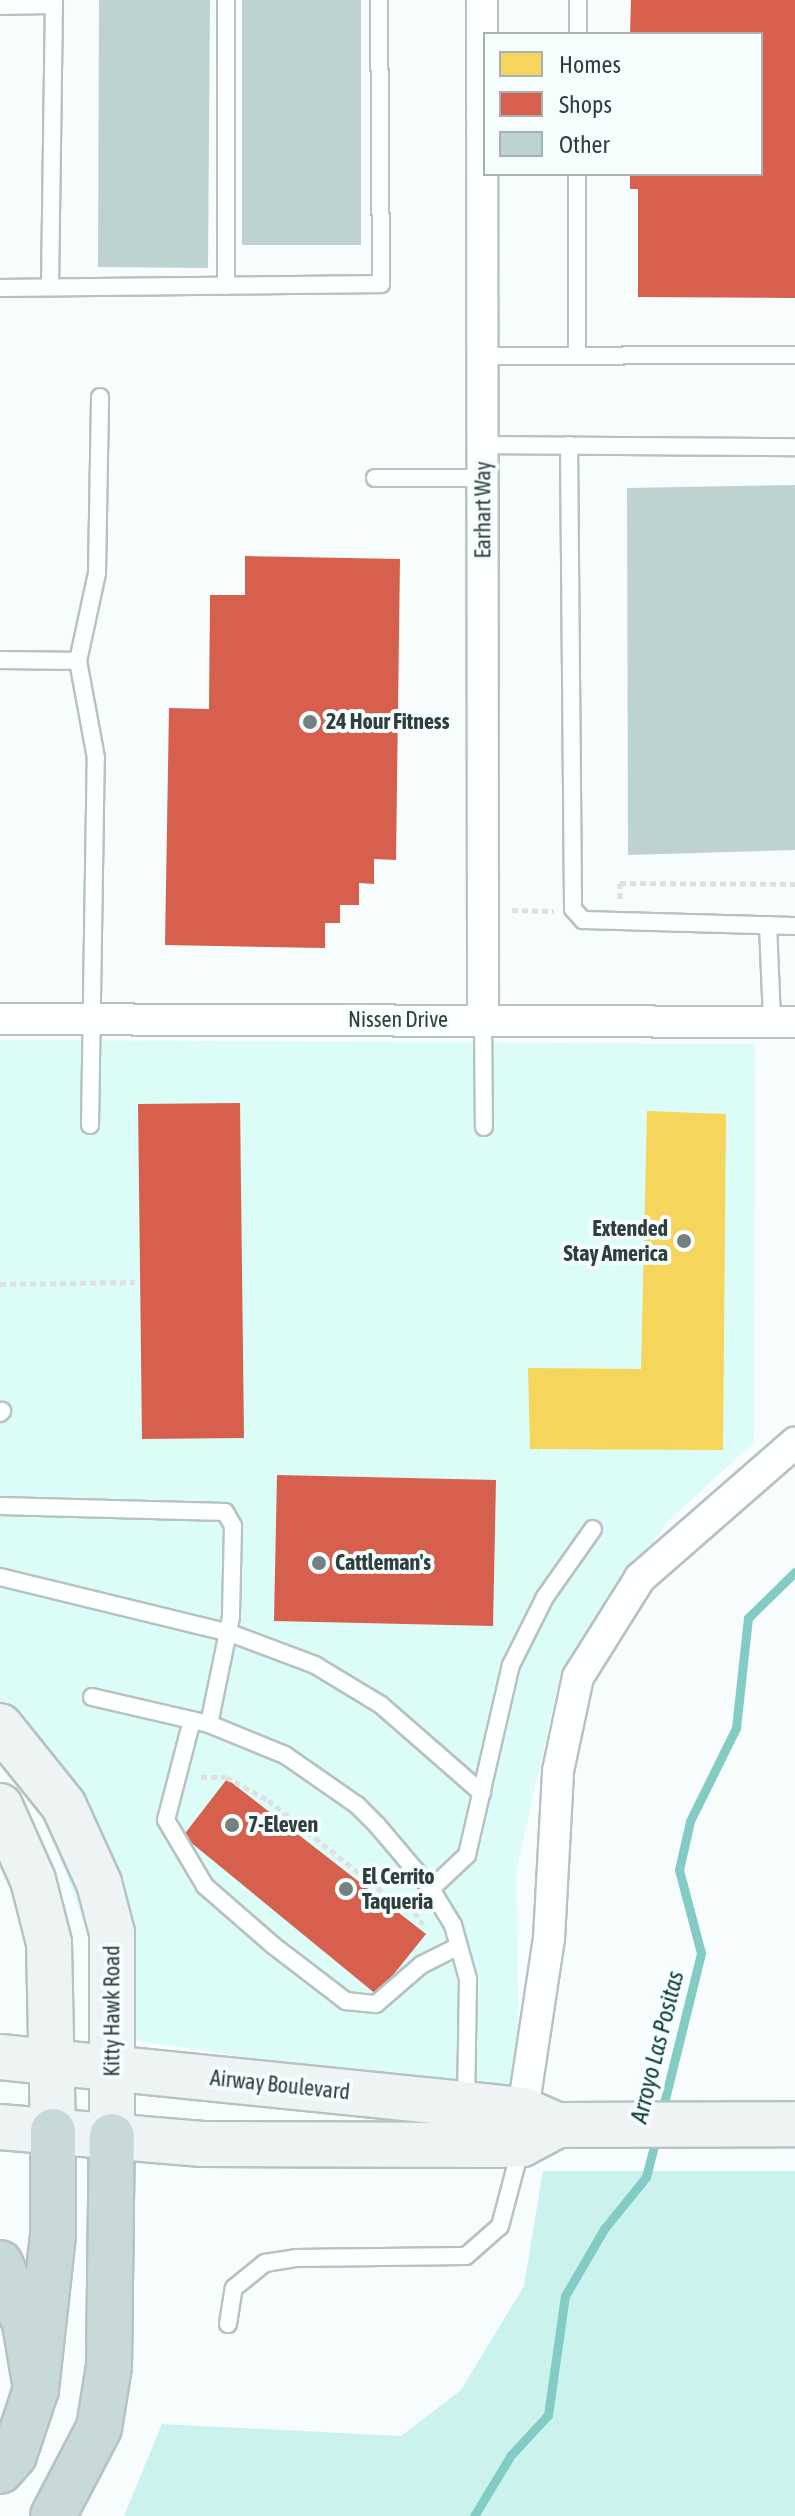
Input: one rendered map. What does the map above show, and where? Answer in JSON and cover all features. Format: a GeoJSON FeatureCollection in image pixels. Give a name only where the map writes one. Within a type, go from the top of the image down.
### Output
{"type":"FeatureCollection","features":[{"type":"Feature","properties":{"kind":"highway"},"geometry":{"type":"LineString","coordinates":[[0,2471],[14,2455],[36,2389],[53,2235],[53,2131]]}},
{"type":"Feature","properties":{"kind":"highway"},"geometry":{"type":"LineString","coordinates":[[53,2516],[99,2428],[109,2366],[112,2136]]}},
{"type":"Feature","properties":{"kind":"highway"},"geometry":{"type":"LineString","coordinates":[[0,2263],[25,2323],[36,2389]]}},
{"type":"Feature","properties":{"kind":"main road","name":"Kitty Hawk Road"},"geometry":{"type":"LineString","coordinates":[[0,1726],[64,1806],[99,1883],[112,1933],[112,2136]]}},
{"type":"Feature","properties":{"kind":"main road"},"geometry":{"type":"LineString","coordinates":[[0,1806],[33,1880],[49,1943],[53,2131]]}},
{"type":"Feature","properties":{"kind":"main road","name":"Airway Boulevard"},"geometry":{"type":"LineString","coordinates":[[0,2057],[466,2106],[534,2127]]}},
{"type":"Feature","properties":{"kind":"main road","name":"Airway Boulevard"},"geometry":{"type":"LineString","coordinates":[[0,2127],[202,2144],[534,2127],[795,2124]]}},
{"type":"Feature","properties":{"kind":"street","name":"Earhart Way"},"geometry":{"type":"LineString","coordinates":[[482,0],[483,1020]]}},
{"type":"Feature","properties":{"kind":"street","name":"Nissen Drive"},"geometry":{"type":"LineString","coordinates":[[0,1019],[783,1022]]}},
{"type":"Feature","properties":{"kind":"street"},"geometry":{"type":"LineString","coordinates":[[534,2127],[558,1771],[578,1677],[640,1578],[795,1443]]}},
{"type":"Feature","properties":{"kind":"lane"},"geometry":{"type":"LineString","coordinates":[[226,0],[226,286]]}},
{"type":"Feature","properties":{"kind":"lane"},"geometry":{"type":"LineString","coordinates":[[0,288],[381,284],[379,0]]}},
{"type":"Feature","properties":{"kind":"lane"},"geometry":{"type":"LineString","coordinates":[[578,0],[578,32]]}},
{"type":"Feature","properties":{"kind":"lane"},"geometry":{"type":"LineString","coordinates":[[0,6],[54,3],[50,287]]}},
{"type":"Feature","properties":{"kind":"lane"},"geometry":{"type":"LineString","coordinates":[[577,176],[577,355]]}},
{"type":"Feature","properties":{"kind":"lane"},"geometry":{"type":"LineString","coordinates":[[482,356],[795,355]]}},
{"type":"Feature","properties":{"kind":"lane"},"geometry":{"type":"LineString","coordinates":[[90,1125],[96,758],[78,661],[97,573],[100,397]]}},
{"type":"Feature","properties":{"kind":"lane"},"geometry":{"type":"LineString","coordinates":[[482,445],[795,447]]}},
{"type":"Feature","properties":{"kind":"lane"},"geometry":{"type":"LineString","coordinates":[[569,445],[573,909],[583,920],[795,926]]}},
{"type":"Feature","properties":{"kind":"lane"},"geometry":{"type":"LineString","coordinates":[[375,478],[483,478]]}},
{"type":"Feature","properties":{"kind":"lane"},"geometry":{"type":"LineString","coordinates":[[0,660],[78,661]]}},
{"type":"Feature","properties":{"kind":"lane"},"geometry":{"type":"LineString","coordinates":[[768,925],[783,1022]]}},
{"type":"Feature","properties":{"kind":"lane"},"geometry":{"type":"LineString","coordinates":[[483,1020],[484,1127]]}},
{"type":"Feature","properties":{"kind":"lane"},"geometry":{"type":"LineString","coordinates":[[0,1506],[225,1512],[233,1526],[230,1633],[166,1820],[205,1886],[274,1946],[346,2001],[376,2004],[421,1965],[459,1946]]}},
{"type":"Feature","properties":{"kind":"lane"},"geometry":{"type":"LineString","coordinates":[[431,1889],[467,1855],[511,1665],[545,1597],[593,1529]]}},
{"type":"Feature","properties":{"kind":"lane"},"geometry":{"type":"LineString","coordinates":[[0,1577],[230,1633],[315,1665],[381,1705],[482,1793]]}},
{"type":"Feature","properties":{"kind":"lane"},"geometry":{"type":"LineString","coordinates":[[92,1697],[201,1722],[285,1755],[324,1780],[367,1815],[431,1889],[459,1946],[470,2006],[466,2106]]}},
{"type":"Feature","properties":{"kind":"lane"},"geometry":{"type":"LineString","coordinates":[[228,2324],[234,2288],[265,2263],[296,2258],[446,2260],[485,2245],[500,2226],[534,2127]]}},
{"type":"Feature","properties":{"kind":"path"},"geometry":{"type":"LineString","coordinates":[[507,910],[620,906],[620,883],[795,884]]}},
{"type":"Feature","properties":{"kind":"path"},"geometry":{"type":"LineString","coordinates":[[0,1284],[135,1282]]}},
{"type":"Feature","properties":{"kind":"path"},"geometry":{"type":"LineString","coordinates":[[195,1778],[226,1777],[268,1800],[385,1894],[408,1904],[429,1933]]}},
{"type":"Feature","properties":{"kind":"shaded area"},"geometry":{"type":"Polygon","coordinates":[[[0,1040],[755,1044],[754,1442],[667,1522],[559,1679],[517,1868],[519,2100],[127,2039],[8,1718],[0,1712],[0,1040]]]}},
{"type":"Feature","properties":{"kind":"shaded area"},"geometry":{"type":"Polygon","coordinates":[[[543,2171],[795,2171],[795,2516],[124,2516],[162,2424],[401,2436],[461,2390],[524,2286],[543,2171]]]}},
{"type":"Feature","properties":{"kind":"building: Homes","name":"Extended Stay America"},"geometry":{"type":"Polygon","coordinates":[[[647,1111],[726,1114],[723,1450],[530,1449],[528,1368],[641,1369],[647,1111]]]}},
{"type":"Feature","properties":{"kind":"building: Shops"},"geometry":{"type":"Polygon","coordinates":[[[631,0],[795,0],[795,298],[638,297],[638,189],[630,189],[630,176],[763,176],[763,32],[630,32],[631,0]]]}},
{"type":"Feature","properties":{"kind":"building: Shops"},"geometry":{"type":"Polygon","coordinates":[[[245,556],[400,559],[396,860],[374,859],[374,884],[359,883],[359,905],[340,905],[340,923],[325,923],[325,948],[165,945],[169,708],[209,709],[210,595],[245,595],[245,556]]]}},
{"type":"Feature","properties":{"kind":"building: Shops"},"geometry":{"type":"Polygon","coordinates":[[[240,1103],[244,1438],[142,1439],[138,1104],[240,1103]]]}},
{"type":"Feature","properties":{"kind":"building: Shops"},"geometry":{"type":"Polygon","coordinates":[[[277,1475],[496,1480],[493,1626],[274,1621],[277,1475]]]}},
{"type":"Feature","properties":{"kind":"building: Shops"},"geometry":{"type":"Polygon","coordinates":[[[227,1779],[426,1934],[377,1995],[183,1836],[227,1779]]]}},
{"type":"Feature","properties":{"kind":"building: Other"},"geometry":{"type":"Polygon","coordinates":[[[99,0],[210,0],[208,268],[98,267],[99,0]]]}},
{"type":"Feature","properties":{"kind":"building: Other"},"geometry":{"type":"Polygon","coordinates":[[[242,0],[361,0],[361,245],[242,245],[242,0]]]}},
{"type":"Feature","properties":{"kind":"building: Other"},"geometry":{"type":"Polygon","coordinates":[[[795,485],[795,850],[628,855],[627,488],[795,485]]]}},
{"type":"Feature","properties":{"kind":"waterway","name":"Arroyo Las Positas"},"geometry":{"type":"LineString","coordinates":[[662,2111],[701,1953],[679,1870],[690,1821],[736,1728],[748,1618],[795,1572]]}},
{"type":"Feature","properties":{"kind":"waterway","name":"Arroyo Las Positas"},"geometry":{"type":"LineString","coordinates":[[474,2516],[511,2455],[548,2415],[565,2296],[604,2229],[646,2177],[656,2138]]}},
{"type":"Feature","properties":{"kind":"place","name":"24 Hour Fitness"},"geometry":{"type":"Point","coordinates":[310,722]}},
{"type":"Feature","properties":{"kind":"place","name":"Extended Stay America"},"geometry":{"type":"Point","coordinates":[684,1241]}},
{"type":"Feature","properties":{"kind":"place","name":"Cattleman's"},"geometry":{"type":"Point","coordinates":[319,1563]}},
{"type":"Feature","properties":{"kind":"place","name":"7-Eleven"},"geometry":{"type":"Point","coordinates":[232,1825]}},
{"type":"Feature","properties":{"kind":"place","name":"El Cerrito Taqueria"},"geometry":{"type":"Point","coordinates":[346,1889]}}]}
